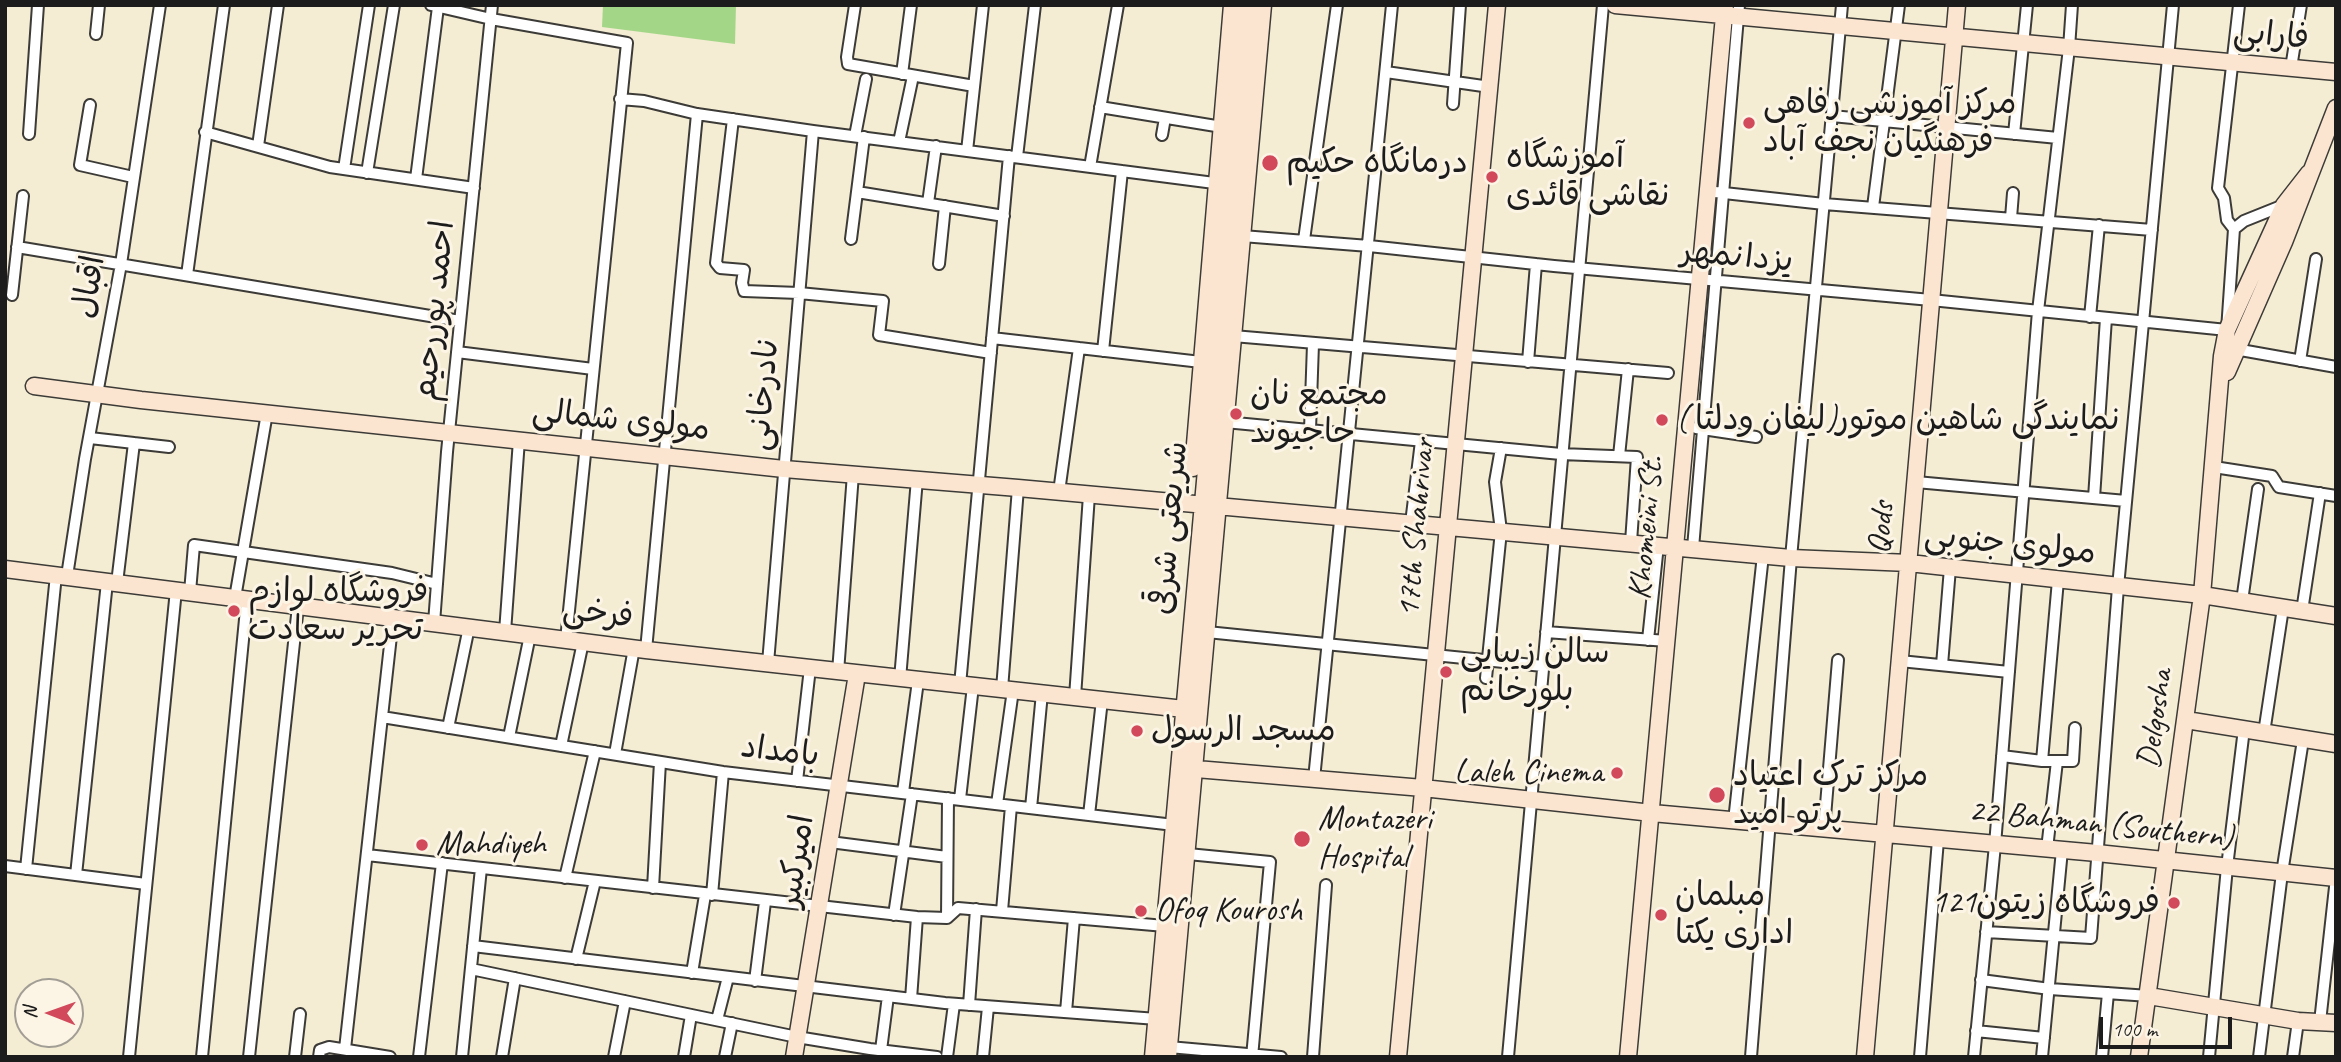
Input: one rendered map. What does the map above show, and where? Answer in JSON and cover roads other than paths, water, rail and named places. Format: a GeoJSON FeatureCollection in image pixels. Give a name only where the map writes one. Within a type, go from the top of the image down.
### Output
{"type":"FeatureCollection","features":[{"type":"Feature","properties":{"kind":"street"},"geometry":{"type":"LineString","coordinates":[[29,134],[38,5]]}},
{"type":"Feature","properties":{"kind":"street"},"geometry":{"type":"LineString","coordinates":[[96,34],[99,5]]}},
{"type":"Feature","properties":{"kind":"street","name":"اقبال"},"geometry":{"type":"LineString","coordinates":[[26,869],[61,576],[90,438],[121,264],[160,5]]}},
{"type":"Feature","properties":{"kind":"street"},"geometry":{"type":"LineString","coordinates":[[187,275],[224,5]]}},
{"type":"Feature","properties":{"kind":"street"},"geometry":{"type":"LineString","coordinates":[[258,146],[278,5]]}},
{"type":"Feature","properties":{"kind":"street"},"geometry":{"type":"LineString","coordinates":[[344,169],[369,5]]}},
{"type":"Feature","properties":{"kind":"street"},"geometry":{"type":"LineString","coordinates":[[367,173],[394,5]]}},
{"type":"Feature","properties":{"kind":"street","name":"احمد پوررحیم"},"geometry":{"type":"LineString","coordinates":[[434,623],[449,433],[492,5]]}},
{"type":"Feature","properties":{"kind":"street"},"geometry":{"type":"LineString","coordinates":[[855,5],[848,64],[974,86]]}},
{"type":"Feature","properties":{"kind":"street"},"geometry":{"type":"LineString","coordinates":[[899,142],[908,75],[911,5]]}},
{"type":"Feature","properties":{"kind":"street"},"geometry":{"type":"LineString","coordinates":[[967,150],[983,5]]}},
{"type":"Feature","properties":{"kind":"street"},"geometry":{"type":"LineString","coordinates":[[960,799],[979,484],[992,338],[1004,216],[1035,5]]}},
{"type":"Feature","properties":{"kind":"street"},"geometry":{"type":"LineString","coordinates":[[1090,167],[1118,5]]}},
{"type":"Feature","properties":{"kind":"street","name":"شریعتی شرقی"},"geometry":{"type":"LineString","coordinates":[[1204,404],[1224,184],[1222,127],[1232,5]]}},
{"type":"Feature","properties":{"kind":"street","name":"شریعتی شرقی"},"geometry":{"type":"LineString","coordinates":[[1215,448],[1204,404],[1200,362],[1248,5]]}},
{"type":"Feature","properties":{"kind":"street","name":"شریعتی شرقی"},"geometry":{"type":"LineString","coordinates":[[1153,1057],[1184,709],[1203,580],[1215,448],[1225,422],[1263,5]]}},
{"type":"Feature","properties":{"kind":"street"},"geometry":{"type":"LineString","coordinates":[[1304,240],[1337,5]]}},
{"type":"Feature","properties":{"kind":"street"},"geometry":{"type":"LineString","coordinates":[[1314,779],[1392,5]]}},
{"type":"Feature","properties":{"kind":"street"},"geometry":{"type":"LineString","coordinates":[[1453,104],[1460,5]]}},
{"type":"Feature","properties":{"kind":"street","name":"17th Shahrivar"},"geometry":{"type":"LineString","coordinates":[[1398,1057],[1497,5]]}},
{"type":"Feature","properties":{"kind":"street"},"geometry":{"type":"LineString","coordinates":[[1508,1057],[1603,5]]}},
{"type":"Feature","properties":{"kind":"street","name":"فارابی"},"geometry":{"type":"LineString","coordinates":[[1615,5],[1732,11],[1840,27],[2336,72]]}},
{"type":"Feature","properties":{"kind":"street"},"geometry":{"type":"LineString","coordinates":[[1751,1057],[1791,558],[1842,5]]}},
{"type":"Feature","properties":{"kind":"street"},"geometry":{"type":"LineString","coordinates":[[1873,207],[1899,5]]}},
{"type":"Feature","properties":{"kind":"street","name":"Qods"},"geometry":{"type":"LineString","coordinates":[[1865,1057],[1957,5]]}},
{"type":"Feature","properties":{"kind":"street"},"geometry":{"type":"LineString","coordinates":[[2014,134],[2027,5]]}},
{"type":"Feature","properties":{"kind":"street"},"geometry":{"type":"LineString","coordinates":[[1974,1057],[1995,845],[2038,311],[2069,48],[2071,5]]}},
{"type":"Feature","properties":{"kind":"street"},"geometry":{"type":"LineString","coordinates":[[1986,932],[2091,938],[2118,587],[2173,5]]}},
{"type":"Feature","properties":{"kind":"street"},"geometry":{"type":"LineString","coordinates":[[2227,331],[2234,229],[2227,220],[2224,198],[2218,188],[2239,5]]}},
{"type":"Feature","properties":{"kind":"street"},"geometry":{"type":"LineString","coordinates":[[2291,68],[2301,5]]}},
{"type":"Feature","properties":{"kind":"street"},"geometry":{"type":"LineString","coordinates":[[416,179],[434,6],[627,43],[566,639]]}},
{"type":"Feature","properties":{"kind":"street","name":"Khomeini St."},"geometry":{"type":"LineString","coordinates":[[1628,1057],[1686,426],[1707,280],[1732,11]]}},
{"type":"Feature","properties":{"kind":"street"},"geometry":{"type":"LineString","coordinates":[[1386,72],[1490,86]]}},
{"type":"Feature","properties":{"kind":"street"},"geometry":{"type":"LineString","coordinates":[[851,239],[866,79]]}},
{"type":"Feature","properties":{"kind":"street"},"geometry":{"type":"LineString","coordinates":[[620,99],[643,101],[697,114],[813,131],[1224,184]]}},
{"type":"Feature","properties":{"kind":"street"},"geometry":{"type":"LineString","coordinates":[[90,104],[80,165],[133,177]]}},
{"type":"Feature","properties":{"kind":"street"},"geometry":{"type":"LineString","coordinates":[[1100,107],[1222,127]]}},
{"type":"Feature","properties":{"kind":"street","name":"Delgosha"},"geometry":{"type":"LineString","coordinates":[[2221,388],[2235,349],[2284,242],[2336,108]]}},
{"type":"Feature","properties":{"kind":"street"},"geometry":{"type":"LineString","coordinates":[[615,754],[640,649],[666,456],[697,114]]}},
{"type":"Feature","properties":{"kind":"street"},"geometry":{"type":"LineString","coordinates":[[1832,116],[2059,138]]}},
{"type":"Feature","properties":{"kind":"street"},"geometry":{"type":"LineString","coordinates":[[1162,135],[1165,118]]}},
{"type":"Feature","properties":{"kind":"street"},"geometry":{"type":"LineString","coordinates":[[733,119],[716,263],[720,268],[744,270],[744,291],[883,301],[879,335],[991,353]]}},
{"type":"Feature","properties":{"kind":"street","name":"نادرخانی"},"geometry":{"type":"LineString","coordinates":[[768,663],[813,131]]}},
{"type":"Feature","properties":{"kind":"street"},"geometry":{"type":"LineString","coordinates":[[205,132],[330,167],[474,187]]}},
{"type":"Feature","properties":{"kind":"street"},"geometry":{"type":"LineString","coordinates":[[928,203],[936,146]]}},
{"type":"Feature","properties":{"kind":"street"},"geometry":{"type":"LineString","coordinates":[[1103,351],[1122,171]]}},
{"type":"Feature","properties":{"kind":"street","name":"Delgosha"},"geometry":{"type":"LineString","coordinates":[[2139,1057],[2202,595],[2222,356],[2227,331],[2284,205],[2309,173]]}},
{"type":"Feature","properties":{"kind":"street"},"geometry":{"type":"LineString","coordinates":[[857,192],[1004,216]]}},
{"type":"Feature","properties":{"kind":"street"},"geometry":{"type":"LineString","coordinates":[[1715,192],[1824,204],[2152,230]]}},
{"type":"Feature","properties":{"kind":"street"},"geometry":{"type":"LineString","coordinates":[[2011,218],[2013,192]]}},
{"type":"Feature","properties":{"kind":"street"},"geometry":{"type":"LineString","coordinates":[[12,295],[23,196]]}},
{"type":"Feature","properties":{"kind":"street"},"geometry":{"type":"LineString","coordinates":[[2234,229],[2244,221],[2284,205]]}},
{"type":"Feature","properties":{"kind":"street"},"geometry":{"type":"LineString","coordinates":[[939,264],[945,206]]}},
{"type":"Feature","properties":{"kind":"street"},"geometry":{"type":"LineString","coordinates":[[2090,317],[2099,225]]}},
{"type":"Feature","properties":{"kind":"street","name":"یزدانمهر"},"geometry":{"type":"LineString","coordinates":[[1242,236],[1931,300],[2227,331]]}},
{"type":"Feature","properties":{"kind":"street"},"geometry":{"type":"LineString","coordinates":[[17,247],[460,321]]}},
{"type":"Feature","properties":{"kind":"street"},"geometry":{"type":"LineString","coordinates":[[2300,360],[2316,258]]}},
{"type":"Feature","properties":{"kind":"street"},"geometry":{"type":"LineString","coordinates":[[1528,362],[1536,264]]}},
{"type":"Feature","properties":{"kind":"street"},"geometry":{"type":"LineString","coordinates":[[1693,548],[1703,429],[1707,280]]}},
{"type":"Feature","properties":{"kind":"street"},"geometry":{"type":"LineString","coordinates":[[2094,498],[2106,318]]}},
{"type":"Feature","properties":{"kind":"street"},"geometry":{"type":"LineString","coordinates":[[1233,337],[1668,373]]}},
{"type":"Feature","properties":{"kind":"street"},"geometry":{"type":"LineString","coordinates":[[992,338],[1200,362]]}},
{"type":"Feature","properties":{"kind":"street"},"geometry":{"type":"LineString","coordinates":[[1310,430],[1313,344]]}},
{"type":"Feature","properties":{"kind":"street"},"geometry":{"type":"LineString","coordinates":[[1059,492],[1079,348]]}},
{"type":"Feature","properties":{"kind":"street"},"geometry":{"type":"LineString","coordinates":[[2235,349],[2336,367]]}},
{"type":"Feature","properties":{"kind":"street"},"geometry":{"type":"LineString","coordinates":[[457,352],[593,369]]}},
{"type":"Feature","properties":{"kind":"street"},"geometry":{"type":"LineString","coordinates":[[1619,456],[1628,369]]}},
{"type":"Feature","properties":{"kind":"street","name":"مولوی شمالی"},"geometry":{"type":"LineString","coordinates":[[34,386],[784,469],[1447,526]]}},
{"type":"Feature","properties":{"kind":"street"},"geometry":{"type":"LineString","coordinates":[[1174,503],[1188,495],[1195,486],[1204,404]]}},
{"type":"Feature","properties":{"kind":"street"},"geometry":{"type":"LineString","coordinates":[[202,1057],[244,552],[267,413]]}},
{"type":"Feature","properties":{"kind":"street"},"geometry":{"type":"LineString","coordinates":[[1225,422],[1501,449],[1637,457],[1631,542]]}},
{"type":"Feature","properties":{"kind":"street"},"geometry":{"type":"LineString","coordinates":[[1686,426],[1756,437]]}},
{"type":"Feature","properties":{"kind":"street"},"geometry":{"type":"LineString","coordinates":[[90,438],[169,447]]}},
{"type":"Feature","properties":{"kind":"street"},"geometry":{"type":"LineString","coordinates":[[505,632],[519,440]]}},
{"type":"Feature","properties":{"kind":"street"},"geometry":{"type":"LineString","coordinates":[[1411,523],[1421,441]]}},
{"type":"Feature","properties":{"kind":"street"},"geometry":{"type":"LineString","coordinates":[[76,875],[112,582],[134,443]]}},
{"type":"Feature","properties":{"kind":"street","name":"شریعتی شرقی"},"geometry":{"type":"LineString","coordinates":[[1210,506],[1199,466],[1215,448]]}},
{"type":"Feature","properties":{"kind":"street"},"geometry":{"type":"LineString","coordinates":[[1486,678],[1501,531],[1495,482],[1501,449]]}},
{"type":"Feature","properties":{"kind":"street"},"geometry":{"type":"LineString","coordinates":[[2214,467],[2272,476],[2279,487],[2336,496]]}},
{"type":"Feature","properties":{"kind":"street"},"geometry":{"type":"LineString","coordinates":[[838,672],[853,474]]}},
{"type":"Feature","properties":{"kind":"street"},"geometry":{"type":"LineString","coordinates":[[900,679],[917,480]]}},
{"type":"Feature","properties":{"kind":"street"},"geometry":{"type":"LineString","coordinates":[[1916,482],[2126,501]]}},
{"type":"Feature","properties":{"kind":"street"},"geometry":{"type":"LineString","coordinates":[[997,804],[1007,689],[1018,488]]}},
{"type":"Feature","properties":{"kind":"street"},"geometry":{"type":"LineString","coordinates":[[2242,601],[2258,489]]}},
{"type":"Feature","properties":{"kind":"street"},"geometry":{"type":"LineString","coordinates":[[2302,611],[2320,493]]}},
{"type":"Feature","properties":{"kind":"street"},"geometry":{"type":"LineString","coordinates":[[1075,697],[1089,495]]}},
{"type":"Feature","properties":{"kind":"street","name":"مولوی جنوبی"},"geometry":{"type":"LineString","coordinates":[[1447,526],[1791,558],[1909,563],[2202,595],[2336,616]]}},
{"type":"Feature","properties":{"kind":"street"},"geometry":{"type":"LineString","coordinates":[[129,1057],[146,884],[183,591],[194,545],[392,573],[437,584]]}},
{"type":"Feature","properties":{"kind":"street"},"geometry":{"type":"LineString","coordinates":[[1648,640],[1658,545]]}},
{"type":"Feature","properties":{"kind":"street"},"geometry":{"type":"LineString","coordinates":[[1734,821],[1763,555]]}},
{"type":"Feature","properties":{"kind":"street"},"geometry":{"type":"LineString","coordinates":[[1942,665],[1950,568]]}},
{"type":"Feature","properties":{"kind":"street","name":"فرخی"},"geometry":{"type":"LineString","coordinates":[[5,569],[640,649],[1184,709]]}},
{"type":"Feature","properties":{"kind":"street","name":"شریعتی شرقی"},"geometry":{"type":"LineString","coordinates":[[1169,1052],[1207,632],[1203,580]]}},
{"type":"Feature","properties":{"kind":"street"},"geometry":{"type":"LineString","coordinates":[[2042,761],[2058,580]]}},
{"type":"Feature","properties":{"kind":"street"},"geometry":{"type":"LineString","coordinates":[[249,1057],[299,606]]}},
{"type":"Feature","properties":{"kind":"street"},"geometry":{"type":"LineString","coordinates":[[2264,733],[2283,608]]}},
{"type":"Feature","properties":{"kind":"street"},"geometry":{"type":"LineString","coordinates":[[345,1049],[393,618]]}},
{"type":"Feature","properties":{"kind":"street"},"geometry":{"type":"LineString","coordinates":[[448,728],[469,627]]}},
{"type":"Feature","properties":{"kind":"street"},"geometry":{"type":"LineString","coordinates":[[1207,632],[1543,666]]}},
{"type":"Feature","properties":{"kind":"street"},"geometry":{"type":"LineString","coordinates":[[1546,632],[1667,641]]}},
{"type":"Feature","properties":{"kind":"street"},"geometry":{"type":"LineString","coordinates":[[509,737],[530,635]]}},
{"type":"Feature","properties":{"kind":"street"},"geometry":{"type":"LineString","coordinates":[[561,746],[583,642]]}},
{"type":"Feature","properties":{"kind":"street"},"geometry":{"type":"LineString","coordinates":[[1824,829],[1838,660]]}},
{"type":"Feature","properties":{"kind":"street"},"geometry":{"type":"LineString","coordinates":[[1900,662],[2009,672]]}},
{"type":"Feature","properties":{"kind":"street"},"geometry":{"type":"LineString","coordinates":[[797,780],[810,668]]}},
{"type":"Feature","properties":{"kind":"street","name":"امیرکبیر"},"geometry":{"type":"LineString","coordinates":[[794,1057],[857,674]]}},
{"type":"Feature","properties":{"kind":"street"},"geometry":{"type":"LineString","coordinates":[[894,915],[904,850],[918,681]]}},
{"type":"Feature","properties":{"kind":"street"},"geometry":{"type":"LineString","coordinates":[[1031,808],[1042,693]]}},
{"type":"Feature","properties":{"kind":"street"},"geometry":{"type":"LineString","coordinates":[[1089,815],[1102,700]]}},
{"type":"Feature","properties":{"kind":"street","name":"بامداد"},"geometry":{"type":"LineString","coordinates":[[382,717],[723,772],[1174,825]]}},
{"type":"Feature","properties":{"kind":"street"},"geometry":{"type":"LineString","coordinates":[[2186,720],[2336,744]]}},
{"type":"Feature","properties":{"kind":"street"},"geometry":{"type":"LineString","coordinates":[[2002,757],[2073,761],[2075,728]]}},
{"type":"Feature","properties":{"kind":"street"},"geometry":{"type":"LineString","coordinates":[[2209,1057],[2227,867],[2244,729]]}},
{"type":"Feature","properties":{"kind":"street"},"geometry":{"type":"LineString","coordinates":[[2259,1057],[2282,873],[2303,740]]}},
{"type":"Feature","properties":{"kind":"street"},"geometry":{"type":"LineString","coordinates":[[565,878],[595,751]]}},
{"type":"Feature","properties":{"kind":"street"},"geometry":{"type":"LineString","coordinates":[[2042,1057],[2054,936],[2057,761]]}},
{"type":"Feature","properties":{"kind":"street"},"geometry":{"type":"LineString","coordinates":[[653,888],[660,762]]}},
{"type":"Feature","properties":{"kind":"street","name":"22 Bahman (Southern)"},"geometry":{"type":"LineString","coordinates":[[1196,769],[1423,788],[1652,813],[2097,853],[2336,878]]}},
{"type":"Feature","properties":{"kind":"street"},"geometry":{"type":"LineString","coordinates":[[692,973],[709,895],[723,772]]}},
{"type":"Feature","properties":{"kind":"street"},"geometry":{"type":"LineString","coordinates":[[947,798],[947,918]]}},
{"type":"Feature","properties":{"kind":"street"},"geometry":{"type":"LineString","coordinates":[[1002,911],[1011,806]]}},
{"type":"Feature","properties":{"kind":"street"},"geometry":{"type":"LineString","coordinates":[[1920,1057],[1938,840]]}},
{"type":"Feature","properties":{"kind":"street"},"geometry":{"type":"LineString","coordinates":[[830,842],[947,857]]}},
{"type":"Feature","properties":{"kind":"street"},"geometry":{"type":"LineString","coordinates":[[1188,854],[1270,862],[1253,1056]]}},
{"type":"Feature","properties":{"kind":"street"},"geometry":{"type":"LineString","coordinates":[[366,855],[894,915],[947,918],[958,908],[1165,926]]}},
{"type":"Feature","properties":{"kind":"street"},"geometry":{"type":"LineString","coordinates":[[419,1057],[442,863]]}},
{"type":"Feature","properties":{"kind":"street"},"geometry":{"type":"LineString","coordinates":[[5,866],[146,884]]}},
{"type":"Feature","properties":{"kind":"street"},"geometry":{"type":"LineString","coordinates":[[462,1057],[481,868]]}},
{"type":"Feature","properties":{"kind":"street"},"geometry":{"type":"LineString","coordinates":[[1981,980],[2050,989],[2149,996],[2298,1021],[2328,1023],[2336,878]]}},
{"type":"Feature","properties":{"kind":"street"},"geometry":{"type":"LineString","coordinates":[[576,959],[595,881]]}},
{"type":"Feature","properties":{"kind":"street"},"geometry":{"type":"LineString","coordinates":[[1312,1057],[1326,884]]}},
{"type":"Feature","properties":{"kind":"street"},"geometry":{"type":"LineString","coordinates":[[755,981],[765,902]]}},
{"type":"Feature","properties":{"kind":"street"},"geometry":{"type":"LineString","coordinates":[[970,1005],[976,909]]}},
{"type":"Feature","properties":{"kind":"street"},"geometry":{"type":"LineString","coordinates":[[911,999],[917,917]]}},
{"type":"Feature","properties":{"kind":"street"},"geometry":{"type":"LineString","coordinates":[[1066,1013],[1074,918]]}},
{"type":"Feature","properties":{"kind":"street"},"geometry":{"type":"LineString","coordinates":[[473,946],[954,1004],[1157,1019]]}},
{"type":"Feature","properties":{"kind":"street"},"geometry":{"type":"LineString","coordinates":[[471,970],[797,1037],[937,1057]]}},
{"type":"Feature","properties":{"kind":"street"},"geometry":{"type":"LineString","coordinates":[[717,1020],[728,977]]}},
{"type":"Feature","properties":{"kind":"street"},"geometry":{"type":"LineString","coordinates":[[502,1057],[515,978]]}},
{"type":"Feature","properties":{"kind":"street"},"geometry":{"type":"LineString","coordinates":[[2102,1057],[2108,993]]}},
{"type":"Feature","properties":{"kind":"street"},"geometry":{"type":"LineString","coordinates":[[881,1050],[888,996]]}},
{"type":"Feature","properties":{"kind":"street"},"geometry":{"type":"LineString","coordinates":[[614,1057],[625,1001]]}},
{"type":"Feature","properties":{"kind":"street"},"geometry":{"type":"LineString","coordinates":[[947,1057],[954,1004]]}},
{"type":"Feature","properties":{"kind":"street"},"geometry":{"type":"LineString","coordinates":[[983,1057],[988,1007]]}},
{"type":"Feature","properties":{"kind":"street"},"geometry":{"type":"LineString","coordinates":[[295,1057],[300,1014]]}},
{"type":"Feature","properties":{"kind":"street"},"geometry":{"type":"LineString","coordinates":[[684,1057],[691,1015]]}},
{"type":"Feature","properties":{"kind":"street"},"geometry":{"type":"LineString","coordinates":[[2293,1057],[2298,1021]]}},
{"type":"Feature","properties":{"kind":"street"},"geometry":{"type":"LineString","coordinates":[[725,1057],[732,1023]]}},
{"type":"Feature","properties":{"kind":"street"},"geometry":{"type":"LineString","coordinates":[[1976,1031],[2044,1038]]}},
{"type":"Feature","properties":{"kind":"street"},"geometry":{"type":"LineString","coordinates":[[847,1045],[850,1033]]}},
{"type":"Feature","properties":{"kind":"street"},"geometry":{"type":"LineString","coordinates":[[318,1057],[324,1047],[390,1057]]}},
{"type":"Feature","properties":{"kind":"street"},"geometry":{"type":"LineString","coordinates":[[1169,1052],[1281,1057]]}},
{"type":"Feature","properties":{"kind":"place","name":"مرکز آموزشی رفاهی فرهنگیان نجف آباد"},"geometry":{"type":"Point","coordinates":[1749,123]}},
{"type":"Feature","properties":{"kind":"place","name":"درمانگاه حکیم"},"geometry":{"type":"Point","coordinates":[1270,163]}},
{"type":"Feature","properties":{"kind":"place","name":"آموزشگاه نقاشی قائدی"},"geometry":{"type":"Point","coordinates":[1492,177]}},
{"type":"Feature","properties":{"kind":"place","name":"مجتمع نان حاجیوند"},"geometry":{"type":"Point","coordinates":[1236,414]}},
{"type":"Feature","properties":{"kind":"place","name":"نمایندگی شاهین موتور(لیفان ودلتا )"},"geometry":{"type":"Point","coordinates":[1662,420]}},
{"type":"Feature","properties":{"kind":"place","name":"فروشگاه لوازم تحریر سعادت"},"geometry":{"type":"Point","coordinates":[234,611]}},
{"type":"Feature","properties":{"kind":"place","name":"سالن زیبایی بلورخانم"},"geometry":{"type":"Point","coordinates":[1446,672]}},
{"type":"Feature","properties":{"kind":"place","name":"مسجد الرسول"},"geometry":{"type":"Point","coordinates":[1137,731]}},
{"type":"Feature","properties":{"kind":"place","name":"Laleh Cinema"},"geometry":{"type":"Point","coordinates":[1617,773]}},
{"type":"Feature","properties":{"kind":"place","name":"مرکز ترک اعتیاد پرتو امید"},"geometry":{"type":"Point","coordinates":[1717,795]}},
{"type":"Feature","properties":{"kind":"place","name":"Montazeri Hospital"},"geometry":{"type":"Point","coordinates":[1302,839]}},
{"type":"Feature","properties":{"kind":"place","name":"Mahdiyeh"},"geometry":{"type":"Point","coordinates":[422,845]}},
{"type":"Feature","properties":{"kind":"place","name":"فروشگاه زیتون121"},"geometry":{"type":"Point","coordinates":[2174,903]}},
{"type":"Feature","properties":{"kind":"place","name":"Ofoq Kourosh"},"geometry":{"type":"Point","coordinates":[1141,911]}},
{"type":"Feature","properties":{"kind":"place","name":"مبلمان اداری یکتا"},"geometry":{"type":"Point","coordinates":[1661,915]}}]}
